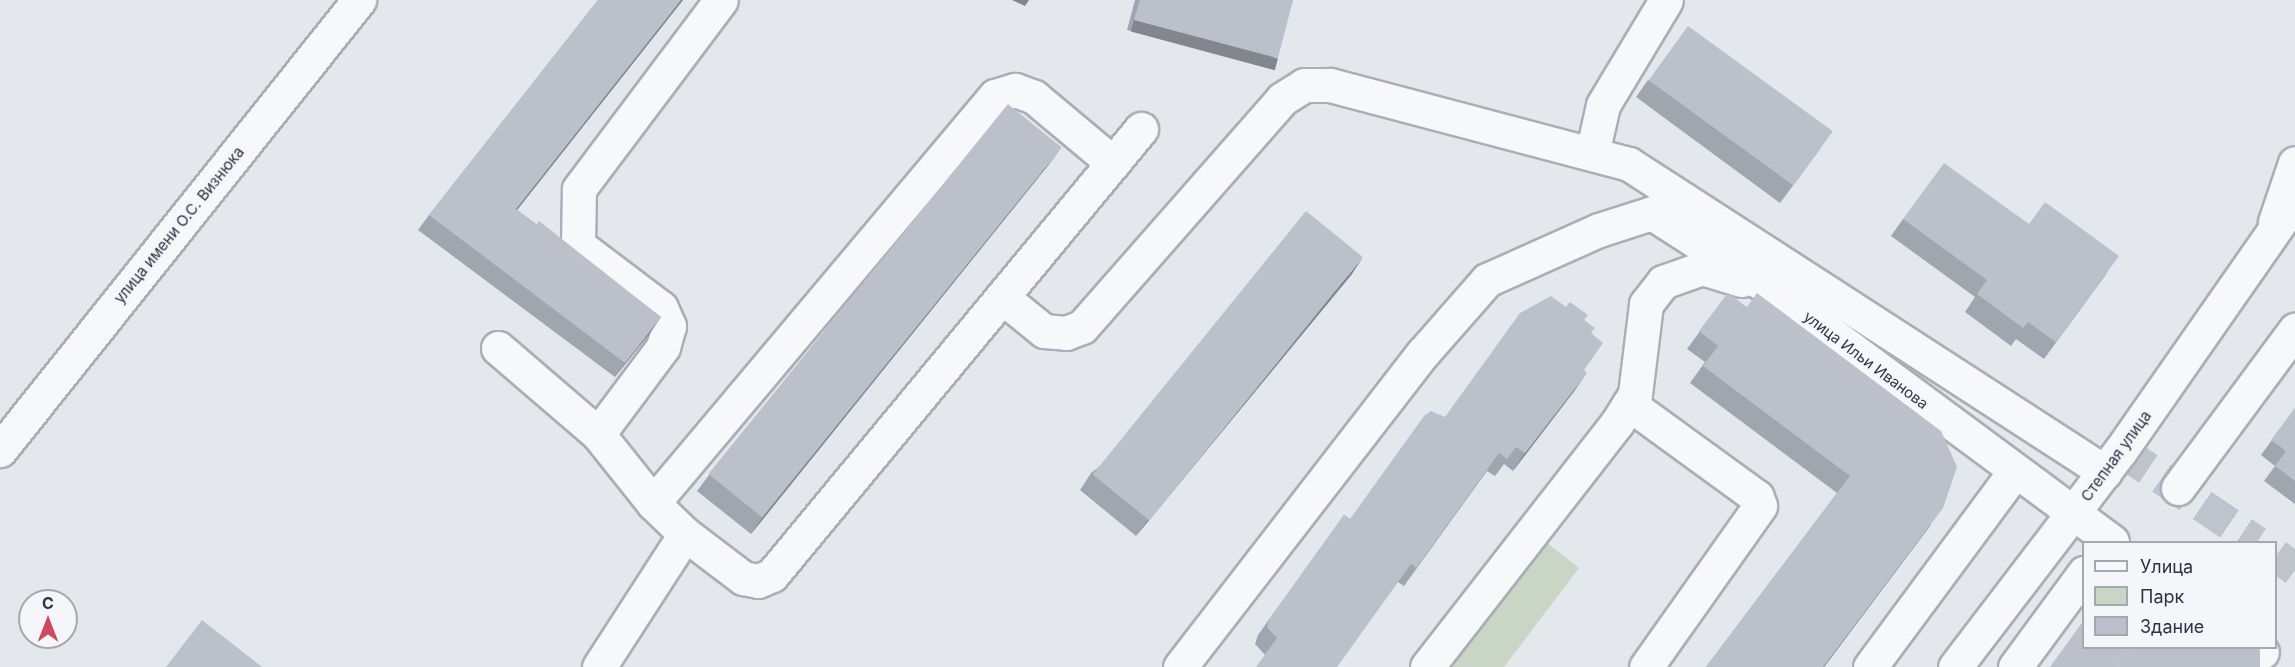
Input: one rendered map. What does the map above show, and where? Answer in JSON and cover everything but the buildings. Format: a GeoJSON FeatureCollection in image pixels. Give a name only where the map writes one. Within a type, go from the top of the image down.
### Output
{"type":"FeatureCollection","features":[{"type":"Feature","properties":{"kind":"street","name":"улица имени О.С. Визнюка"},"geometry":{"type":"LineString","coordinates":[[0,450],[359,0]]}},
{"type":"Feature","properties":{"kind":"street"},"geometry":{"type":"LineString","coordinates":[[598,434],[663,346],[669,326],[661,308],[578,245],[579,189],[721,0]]}},
{"type":"Feature","properties":{"kind":"street"},"geometry":{"type":"LineString","coordinates":[[1592,154],[1603,105],[1666,0]]}},
{"type":"Feature","properties":{"kind":"street"},"geometry":{"type":"LineString","coordinates":[[1002,297],[1044,331],[1066,333],[1082,327],[1282,99],[1304,85],[1330,84],[1629,164],[2105,472]]}},
{"type":"Feature","properties":{"kind":"street"},"geometry":{"type":"LineString","coordinates":[[653,503],[995,96],[1015,90],[1034,97],[1113,163]]}},
{"type":"Feature","properties":{"kind":"street"},"geometry":{"type":"LineString","coordinates":[[498,348],[598,434],[653,503],[685,534],[743,578],[758,580],[772,575],[1141,129]]}},
{"type":"Feature","properties":{"kind":"street"},"geometry":{"type":"LineString","coordinates":[[2269,238],[2295,163]]}},
{"type":"Feature","properties":{"kind":"street","name":"Степная улица"},"geometry":{"type":"LineString","coordinates":[[1955,667],[2074,515],[2295,201]]}},
{"type":"Feature","properties":{"kind":"street","name":"улица Ильи Иванова"},"geometry":{"type":"LineString","coordinates":[[1180,667],[1423,352],[1487,280],[1599,230],[1652,213],[1772,290],[2108,541]]}},
{"type":"Feature","properties":{"kind":"street"},"geometry":{"type":"LineString","coordinates":[[1427,667],[1629,404],[1635,394],[1646,304],[1663,282],[1702,268],[1772,290]]}},
{"type":"Feature","properties":{"kind":"street"},"geometry":{"type":"LineString","coordinates":[[2178,488],[2295,330]]}},
{"type":"Feature","properties":{"kind":"street"},"geometry":{"type":"LineString","coordinates":[[1629,404],[1756,497],[1760,506],[1646,667]]}},
{"type":"Feature","properties":{"kind":"street"},"geometry":{"type":"LineString","coordinates":[[1870,667],[2015,471]]}},
{"type":"Feature","properties":{"kind":"street"},"geometry":{"type":"LineString","coordinates":[[599,667],[685,534]]}},
{"type":"Feature","properties":{"kind":"street"},"geometry":{"type":"LineString","coordinates":[[2015,667],[2082,576]]}},
{"type":"Feature","properties":{"kind":"green space"},"geometry":{"type":"Polygon","coordinates":[[[1546,542],[1579,568],[1504,667],[1451,667],[1546,542]]]}},
{"type":"Feature","properties":{"kind":"tunnel"},"geometry":{"type":"LineString","coordinates":[[2121,450],[2256,541]]}},
{"type":"Feature","properties":{"kind":"tunnel"},"geometry":{"type":"LineString","coordinates":[[2277,556],[2295,569]]}}]}
